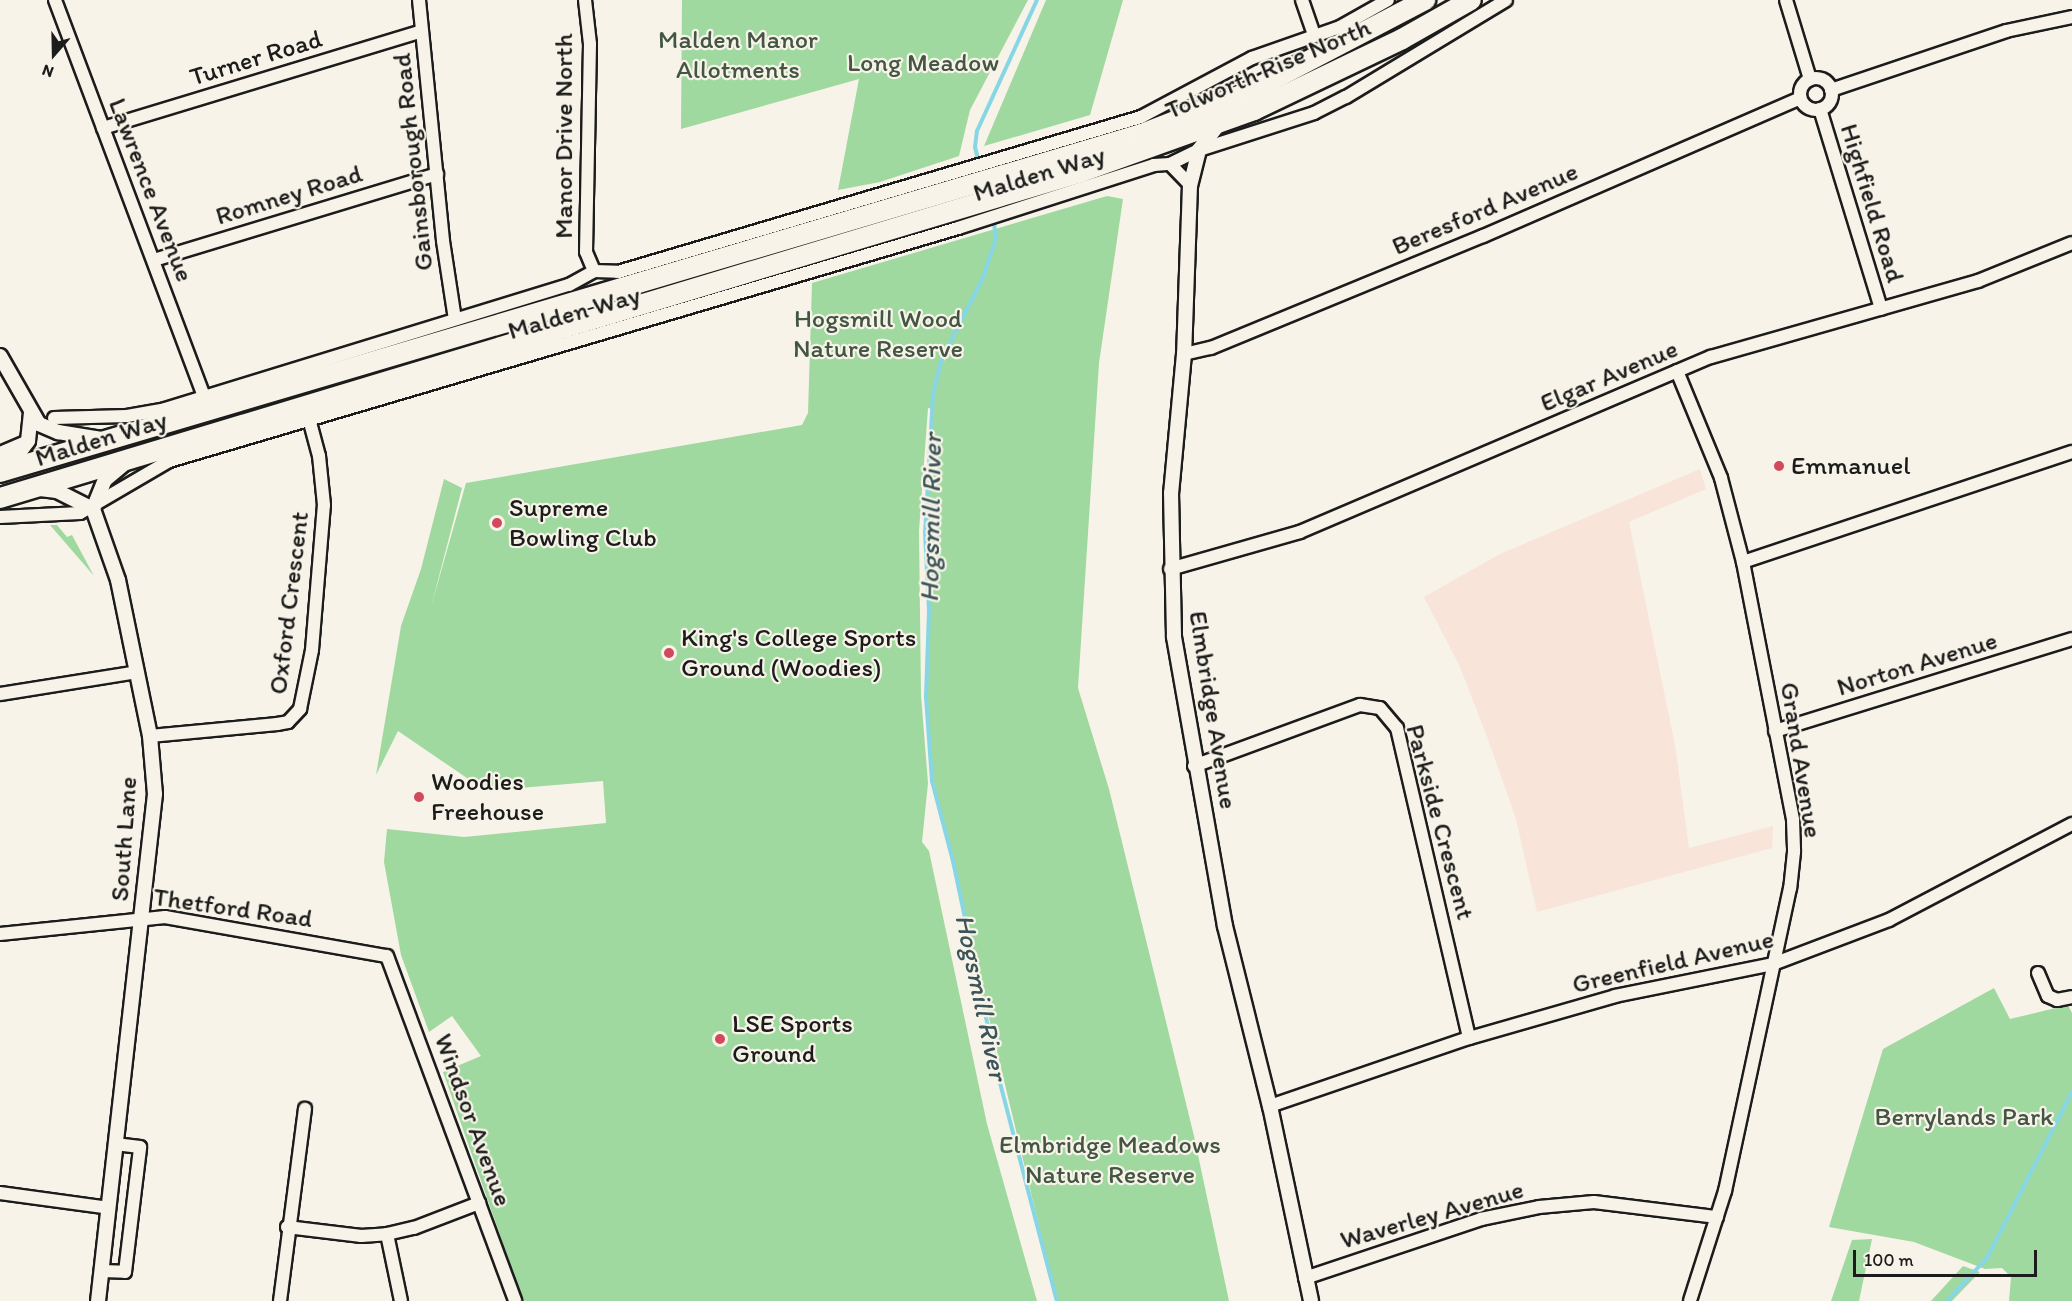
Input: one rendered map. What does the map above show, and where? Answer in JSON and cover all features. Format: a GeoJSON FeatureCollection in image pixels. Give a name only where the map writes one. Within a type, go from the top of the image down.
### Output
{"type":"FeatureCollection","features":[{"type":"Feature","properties":{"kind":"highway","name":"Malden Way"},"geometry":{"type":"LineString","coordinates":[[0,472],[112,440],[946,183],[1004,166],[1142,134],[1249,92],[1425,0]]}},
{"type":"Feature","properties":{"kind":"highway","name":"Tolworth Rise North"},"geometry":{"type":"LineString","coordinates":[[1013,201],[1219,124],[1402,39],[1471,0]]}},
{"type":"Feature","properties":{"kind":"highway","name":"Malden Way"},"geometry":{"type":"LineString","coordinates":[[0,498],[955,220],[1013,201]]}},
{"type":"Feature","properties":{"kind":"street","name":"Lawrence Avenue"},"geometry":{"type":"LineString","coordinates":[[54,0],[204,397]]}},
{"type":"Feature","properties":{"kind":"street","name":"Gainsborough Road"},"geometry":{"type":"LineString","coordinates":[[419,0],[455,319]]}},
{"type":"Feature","properties":{"kind":"street","name":"Manor Drive North"},"geometry":{"type":"LineString","coordinates":[[585,0],[590,44],[586,252],[594,271]]}},
{"type":"Feature","properties":{"kind":"street"},"geometry":{"type":"LineString","coordinates":[[1302,0],[1314,35]]}},
{"type":"Feature","properties":{"kind":"street"},"geometry":{"type":"LineString","coordinates":[[1004,166],[1141,117],[1252,58],[1340,27],[1388,0]]}},
{"type":"Feature","properties":{"kind":"street","name":"Tolworth Rise North"},"geometry":{"type":"LineString","coordinates":[[1198,150],[1314,113],[1346,97],[1506,0]]}},
{"type":"Feature","properties":{"kind":"street"},"geometry":{"type":"LineString","coordinates":[[1786,0],[1810,79]]}},
{"type":"Feature","properties":{"kind":"street"},"geometry":{"type":"LineString","coordinates":[[1831,90],[2006,32],[2072,17]]}},
{"type":"Feature","properties":{"kind":"street","name":"Turner Road"},"geometry":{"type":"LineString","coordinates":[[103,128],[422,31]]}},
{"type":"Feature","properties":{"kind":"street"},"geometry":{"type":"LineString","coordinates":[[1810,79],[1821,79],[1831,90],[1830,99],[1820,109],[1810,108],[1800,98],[1801,88],[1810,79]]}},
{"type":"Feature","properties":{"kind":"street","name":"Beresford Avenue"},"geometry":{"type":"LineString","coordinates":[[1184,354],[1211,348],[1472,240],[1800,98]]}},
{"type":"Feature","properties":{"kind":"street","name":"Highfield Road"},"geometry":{"type":"LineString","coordinates":[[1820,109],[1881,309]]}},
{"type":"Feature","properties":{"kind":"street","name":"Elmbridge Avenue"},"geometry":{"type":"LineString","coordinates":[[1219,124],[1198,150],[1190,185],[1184,354],[1170,493],[1170,569],[1174,637],[1194,766],[1225,926],[1270,1106],[1311,1301]]}},
{"type":"Feature","properties":{"kind":"street","name":"Malden Way"},"geometry":{"type":"LineString","coordinates":[[1013,201],[1154,165],[1170,164],[1198,150]]}},
{"type":"Feature","properties":{"kind":"street"},"geometry":{"type":"LineString","coordinates":[[1170,164],[1190,185]]}},
{"type":"Feature","properties":{"kind":"street","name":"Romney Road"},"geometry":{"type":"LineString","coordinates":[[154,260],[437,174]]}},
{"type":"Feature","properties":{"kind":"street","name":"Malden Way"},"geometry":{"type":"LineString","coordinates":[[54,418],[134,415],[204,397],[569,285],[594,271],[618,272],[946,183]]}},
{"type":"Feature","properties":{"kind":"street","name":"Malden Way"},"geometry":{"type":"LineString","coordinates":[[0,518],[80,513],[93,509],[169,461],[955,220]]}},
{"type":"Feature","properties":{"kind":"street","name":"Elgar Avenue"},"geometry":{"type":"LineString","coordinates":[[1170,569],[1300,532],[1711,357],[1978,281],[2072,243]]}},
{"type":"Feature","properties":{"kind":"street"},"geometry":{"type":"LineString","coordinates":[[0,356],[39,424],[57,432],[112,440]]}},
{"type":"Feature","properties":{"kind":"street","name":"Grand Avenue"},"geometry":{"type":"LineString","coordinates":[[1677,371],[1721,478],[1743,562],[1793,820],[1794,852],[1773,964],[1717,1217],[1690,1301]]}},
{"type":"Feature","properties":{"kind":"street"},"geometry":{"type":"LineString","coordinates":[[0,466],[17,456],[28,441],[31,413]]}},
{"type":"Feature","properties":{"kind":"street","name":"Oxford Crescent"},"geometry":{"type":"LineString","coordinates":[[150,736],[277,724],[288,722],[300,709],[312,651],[324,505],[318,456],[309,418]]}},
{"type":"Feature","properties":{"kind":"street","name":"Malden Way"},"geometry":{"type":"LineString","coordinates":[[0,453],[28,441]]}},
{"type":"Feature","properties":{"kind":"street"},"geometry":{"type":"LineString","coordinates":[[1743,562],[2072,452]]}},
{"type":"Feature","properties":{"kind":"street"},"geometry":{"type":"LineString","coordinates":[[34,488],[57,491],[93,509],[105,480],[130,459]]}},
{"type":"Feature","properties":{"kind":"street","name":"South Lane"},"geometry":{"type":"LineString","coordinates":[[93,509],[118,580],[150,736],[155,794],[98,1301]]}},
{"type":"Feature","properties":{"kind":"street","name":"Norton Avenue"},"geometry":{"type":"LineString","coordinates":[[1775,731],[2072,639]]}},
{"type":"Feature","properties":{"kind":"street"},"geometry":{"type":"LineString","coordinates":[[0,694],[137,672]]}},
{"type":"Feature","properties":{"kind":"street","name":"Parkside Crescent"},"geometry":{"type":"LineString","coordinates":[[1194,766],[1360,705],[1380,708],[1397,728],[1444,918],[1468,1038]]}},
{"type":"Feature","properties":{"kind":"street","name":"Greenfield Avenue"},"geometry":{"type":"LineString","coordinates":[[1270,1106],[1468,1038],[1615,996],[1773,964],[1889,920],[2072,824]]}},
{"type":"Feature","properties":{"kind":"street","name":"Thetford Road"},"geometry":{"type":"LineString","coordinates":[[0,934],[142,917],[165,917],[387,956]]}},
{"type":"Feature","properties":{"kind":"street","name":"Windsor Avenue"},"geometry":{"type":"LineString","coordinates":[[387,956],[515,1301]]}},
{"type":"Feature","properties":{"kind":"street"},"geometry":{"type":"LineString","coordinates":[[2038,973],[2048,996],[2057,1000],[2072,997]]}},
{"type":"Feature","properties":{"kind":"street"},"geometry":{"type":"LineString","coordinates":[[280,1301],[287,1227],[305,1109]]}},
{"type":"Feature","properties":{"kind":"street"},"geometry":{"type":"LineString","coordinates":[[102,1271],[125,1272],[140,1147],[117,1144]]}},
{"type":"Feature","properties":{"kind":"street"},"geometry":{"type":"LineString","coordinates":[[0,1193],[109,1208]]}},
{"type":"Feature","properties":{"kind":"street","name":"Waverley Avenue"},"geometry":{"type":"LineString","coordinates":[[1305,1278],[1481,1219],[1539,1207],[1594,1202],[1717,1217]]}},
{"type":"Feature","properties":{"kind":"street"},"geometry":{"type":"LineString","coordinates":[[287,1227],[361,1236],[387,1234],[414,1228],[479,1203]]}},
{"type":"Feature","properties":{"kind":"street"},"geometry":{"type":"LineString","coordinates":[[387,1234],[401,1301]]}},
{"type":"Feature","properties":{"kind":"shaded area"},"geometry":{"type":"Polygon","coordinates":[[[1700,469],[1706,489],[1629,522],[1675,745],[1689,848],[1773,826],[1772,848],[1537,912],[1516,819],[1489,742],[1460,667],[1424,597],[1500,554],[1700,469]]]}},
{"type":"Feature","properties":{"kind":"green space"},"geometry":{"type":"Polygon","coordinates":[[[682,0],[1028,0],[970,110],[959,156],[880,182],[838,190],[859,79],[681,129],[682,0]]]}},
{"type":"Feature","properties":{"kind":"green space"},"geometry":{"type":"Polygon","coordinates":[[[1046,0],[1123,0],[1090,115],[984,146],[1046,0]]]}},
{"type":"Feature","properties":{"kind":"green space"},"geometry":{"type":"Polygon","coordinates":[[[1107,196],[1123,199],[1099,363],[1078,688],[1109,789],[1194,1136],[1229,1301],[1057,1301],[932,781],[926,692],[929,611],[925,532],[933,409],[928,408],[919,531],[921,695],[928,783],[922,842],[929,851],[987,1124],[1037,1301],[523,1301],[443,1072],[481,1056],[452,1016],[429,1032],[401,955],[384,862],[387,829],[464,837],[606,823],[603,781],[486,791],[398,731],[376,775],[401,626],[421,569],[444,479],[462,488],[431,607],[466,483],[802,425],[808,413],[812,283],[1107,196]]]}},
{"type":"Feature","properties":{"kind":"green space"},"geometry":{"type":"Polygon","coordinates":[[[50,525],[57,525],[67,537],[72,535],[94,576],[50,525]]]}},
{"type":"Feature","properties":{"kind":"green space","name":"Berrylands Park"},"geometry":{"type":"Polygon","coordinates":[[[1994,988],[2010,1019],[2068,1005],[2072,1013],[2072,1301],[2009,1301],[2011,1277],[2002,1268],[1985,1269],[1914,1242],[1829,1227],[1883,1049],[1994,988]]]}},
{"type":"Feature","properties":{"kind":"green space"},"geometry":{"type":"Polygon","coordinates":[[[1872,1239],[1859,1301],[1831,1301],[1852,1240],[1872,1239]]]}},
{"type":"Feature","properties":{"kind":"green space"},"geometry":{"type":"Polygon","coordinates":[[[1963,1266],[1980,1272],[1952,1301],[1931,1301],[1963,1266]]]}},
{"type":"Feature","properties":{"kind":"waterway","name":"Hogsmill River"},"geometry":{"type":"LineString","coordinates":[[979,163],[975,147],[977,131],[1037,0]]}},
{"type":"Feature","properties":{"kind":"waterway","name":"Hogsmill River"},"geometry":{"type":"LineString","coordinates":[[991,205],[996,238],[983,278],[942,358],[933,395],[925,532],[929,611],[926,697],[932,781],[953,861],[999,1079],[1057,1301]]}},
{"type":"Feature","properties":{"kind":"waterway"},"geometry":{"type":"LineString","coordinates":[[1947,1301],[1987,1258],[2072,1092]]}},
{"type":"Feature","properties":{"kind":"place","name":"Emmanuel"},"geometry":{"type":"Point","coordinates":[1779,466]}},
{"type":"Feature","properties":{"kind":"place","name":"Supreme Bowling Club"},"geometry":{"type":"Point","coordinates":[497,523]}},
{"type":"Feature","properties":{"kind":"place","name":"King's College Sports Ground (Woodies)"},"geometry":{"type":"Point","coordinates":[669,653]}},
{"type":"Feature","properties":{"kind":"place","name":"Woodies Freehouse"},"geometry":{"type":"Point","coordinates":[419,797]}},
{"type":"Feature","properties":{"kind":"place","name":"LSE Sports Ground"},"geometry":{"type":"Point","coordinates":[720,1039]}},
{"type":"Feature","properties":{"kind":"park label","name":"Malden Manor Allotments"},"geometry":{"type":"Point","coordinates":[738,55]}},
{"type":"Feature","properties":{"kind":"park label","name":"Long Meadow"},"geometry":{"type":"Point","coordinates":[923,63]}},
{"type":"Feature","properties":{"kind":"park label","name":"Hogsmill Wood Nature Reserve"},"geometry":{"type":"Point","coordinates":[878,334]}},
{"type":"Feature","properties":{"kind":"park label","name":"Elmbridge Meadows Nature Reserve"},"geometry":{"type":"Point","coordinates":[1110,1160]}}]}
